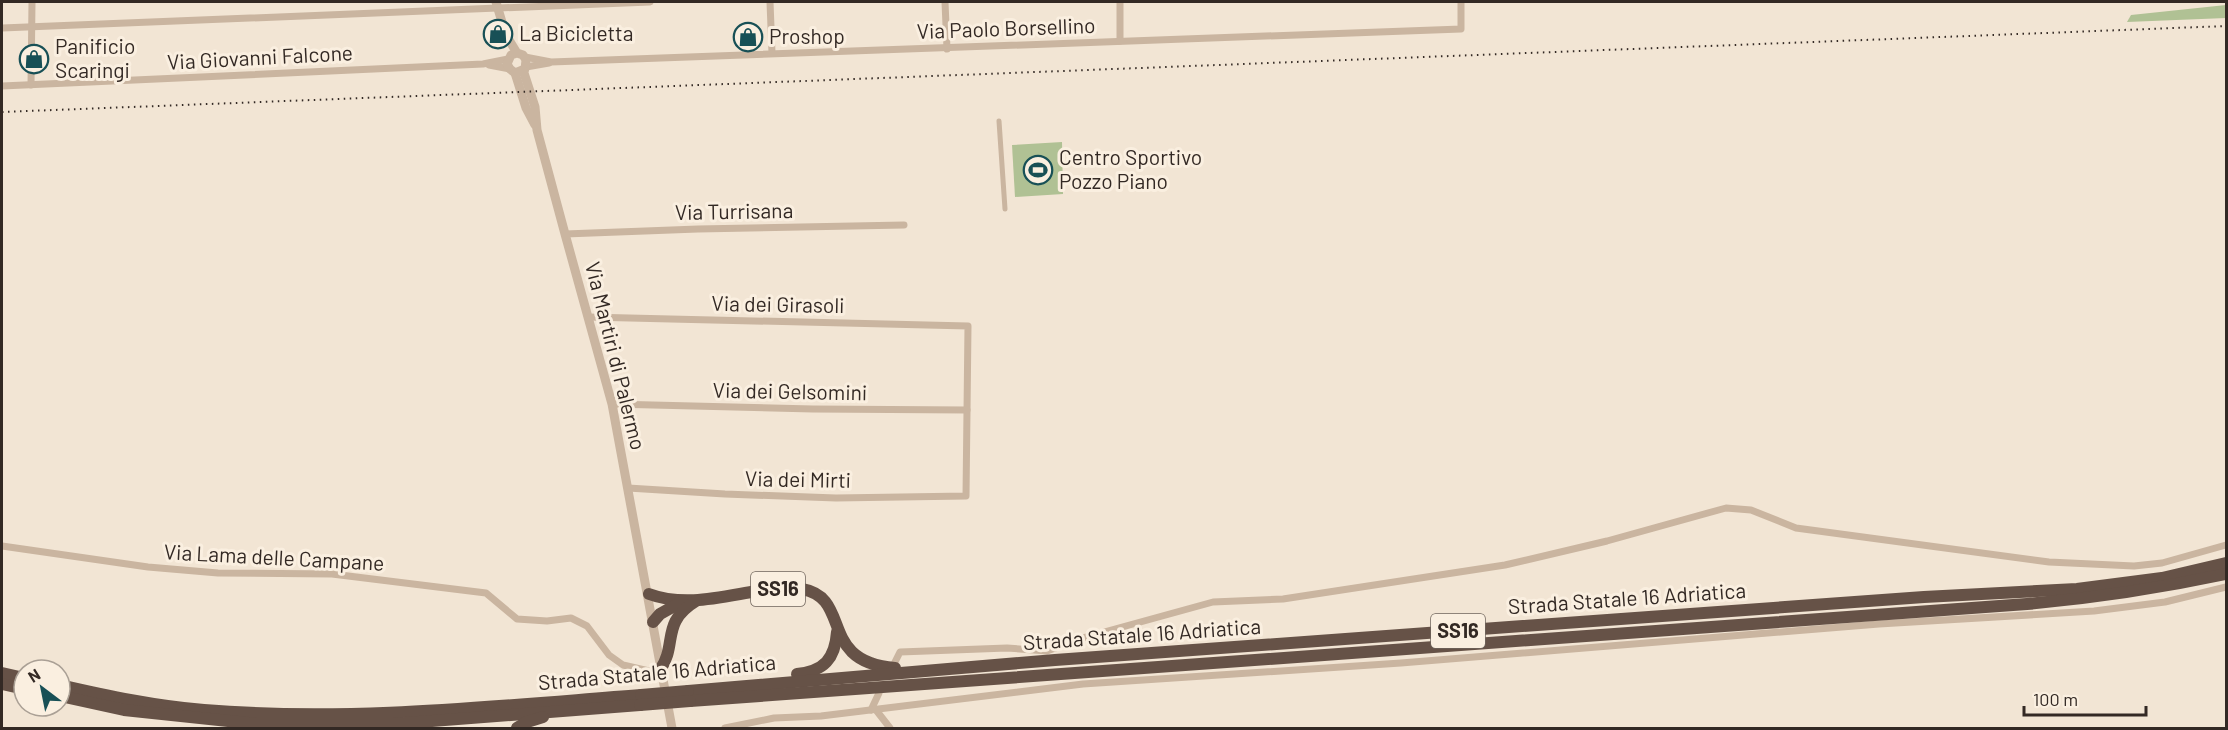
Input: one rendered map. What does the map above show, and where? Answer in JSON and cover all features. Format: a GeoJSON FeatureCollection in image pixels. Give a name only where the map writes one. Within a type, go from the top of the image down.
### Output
{"type":"FeatureCollection","features":[{"type":"Feature","properties":{"kind":"highway","name":"Strada Statale 16 Adriatica"},"geometry":{"type":"LineString","coordinates":[[689,696],[711,688],[929,671],[1924,597],[2078,589],[2162,578],[2226,563]]}},
{"type":"Feature","properties":{"kind":"highway","name":"Strada Statale 16 Adriatica"},"geometry":{"type":"LineString","coordinates":[[72,688],[129,700],[204,710],[290,713],[378,713],[640,700],[2099,598],[2226,574]]}},
{"type":"Feature","properties":{"kind":"highway","name":"SS16"},"geometry":{"type":"LineString","coordinates":[[648,594],[683,601],[697,601],[775,588],[803,589],[823,597],[833,613],[837,630],[855,656],[869,664],[929,671]]}},
{"type":"Feature","properties":{"kind":"highway"},"geometry":{"type":"LineString","coordinates":[[653,622],[660,614],[683,601]]}},
{"type":"Feature","properties":{"kind":"highway","name":"SS16"},"geometry":{"type":"LineString","coordinates":[[653,622],[676,617],[686,607],[697,601]]}},
{"type":"Feature","properties":{"kind":"highway"},"geometry":{"type":"LineString","coordinates":[[660,670],[665,663],[670,634],[676,617]]}},
{"type":"Feature","properties":{"kind":"highway","name":"SS16"},"geometry":{"type":"LineString","coordinates":[[711,688],[730,680],[807,673],[816,670],[826,664],[832,656],[836,646],[837,630]]}},
{"type":"Feature","properties":{"kind":"highway","name":"Strada Statale 16 Adriatica"},"geometry":{"type":"LineString","coordinates":[[72,699],[124,710],[189,718],[257,724],[367,725],[576,709],[640,700]]}},
{"type":"Feature","properties":{"kind":"highway","name":"SS16"},"geometry":{"type":"LineString","coordinates":[[517,729],[528,722],[576,709]]}},
{"type":"Feature","properties":{"kind":"highway","name":"SS16"},"geometry":{"type":"LineString","coordinates":[[367,725],[440,729]]}},
{"type":"Feature","properties":{"kind":"street"},"geometry":{"type":"LineString","coordinates":[[31,85],[32,2]]}},
{"type":"Feature","properties":{"kind":"street"},"geometry":{"type":"LineString","coordinates":[[2,28],[496,4],[650,2]]}},
{"type":"Feature","properties":{"kind":"street"},"geometry":{"type":"LineString","coordinates":[[770,2],[772,53]]}},
{"type":"Feature","properties":{"kind":"street"},"geometry":{"type":"LineString","coordinates":[[945,2],[948,49]]}},
{"type":"Feature","properties":{"kind":"street"},"geometry":{"type":"LineString","coordinates":[[1120,2],[1120,41]]}},
{"type":"Feature","properties":{"kind":"street","name":"Via Paolo Borsellino"},"geometry":{"type":"LineString","coordinates":[[517,63],[1461,29],[1461,2]]}},
{"type":"Feature","properties":{"kind":"street","name":"Via Martiri di Palermo"},"geometry":{"type":"LineString","coordinates":[[496,4],[517,63],[526,108],[537,130],[612,404],[653,622]]}},
{"type":"Feature","properties":{"kind":"street","name":"Via Giovanni Falcone"},"geometry":{"type":"LineString","coordinates":[[2,86],[517,63]]}},
{"type":"Feature","properties":{"kind":"street"},"geometry":{"type":"LineString","coordinates":[[999,121],[1005,209]]}},
{"type":"Feature","properties":{"kind":"street","name":"Via Turrisana"},"geometry":{"type":"LineString","coordinates":[[565,234],[904,225]]}},
{"type":"Feature","properties":{"kind":"street","name":"Via dei Girasoli"},"geometry":{"type":"LineString","coordinates":[[588,317],[968,326],[967,410]]}},
{"type":"Feature","properties":{"kind":"street","name":"Via dei Gelsomini"},"geometry":{"type":"LineString","coordinates":[[612,404],[813,410],[967,410]]}},
{"type":"Feature","properties":{"kind":"street","name":"Via dei Mirti"},"geometry":{"type":"LineString","coordinates":[[628,488],[725,495],[836,498],[966,496],[967,410]]}},
{"type":"Feature","properties":{"kind":"street"},"geometry":{"type":"LineString","coordinates":[[894,664],[900,652],[1007,648],[1047,651],[1086,637],[1213,602],[1283,599],[1505,565],[1607,541],[1726,508],[1751,510],[1796,528],[2049,562],[2134,566],[2162,563],[2226,545]]}},
{"type":"Feature","properties":{"kind":"street","name":"Via Lama delle Campane"},"geometry":{"type":"LineString","coordinates":[[2,546],[148,567],[218,573],[332,574],[486,593],[517,619],[547,621],[571,618],[587,626],[609,655],[623,665],[649,671],[660,670]]}},
{"type":"Feature","properties":{"kind":"street"},"geometry":{"type":"LineString","coordinates":[[725,729],[774,718],[821,716],[1083,684],[1377,665],[1720,639],[1879,624],[2094,611],[2165,602],[2226,587]]}},
{"type":"Feature","properties":{"kind":"street"},"geometry":{"type":"LineString","coordinates":[[653,622],[672,729]]}},
{"type":"Feature","properties":{"kind":"street"},"geometry":{"type":"LineString","coordinates":[[873,710],[879,693]]}},
{"type":"Feature","properties":{"kind":"street"},"geometry":{"type":"LineString","coordinates":[[873,710],[890,729]]}},
{"type":"Feature","properties":{"kind":"green space"},"geometry":{"type":"Polygon","coordinates":[[[2226,5],[2226,18],[2127,22],[2131,15],[2226,5]]]}},
{"type":"Feature","properties":{"kind":"green space","name":"Centro Sportivo Pozzo Piano"},"geometry":{"type":"Polygon","coordinates":[[[1062,142],[1063,194],[1015,197],[1012,145],[1062,142]]]}},
{"type":"Feature","properties":{"kind":"railway"},"geometry":{"type":"LineString","coordinates":[[2,112],[2226,26]]}},
{"type":"Feature","properties":{"kind":"place","name":"La Bicicletta"},"geometry":{"type":"Point","coordinates":[498,34]}},
{"type":"Feature","properties":{"kind":"place","name":"Proshop"},"geometry":{"type":"Point","coordinates":[748,37]}},
{"type":"Feature","properties":{"kind":"place","name":"Panificio Scaringi"},"geometry":{"type":"Point","coordinates":[34,59]}},
{"type":"Feature","properties":{"kind":"place","name":"Centro Sportivo Pozzo Piano"},"geometry":{"type":"Point","coordinates":[1038,170]}}]}
